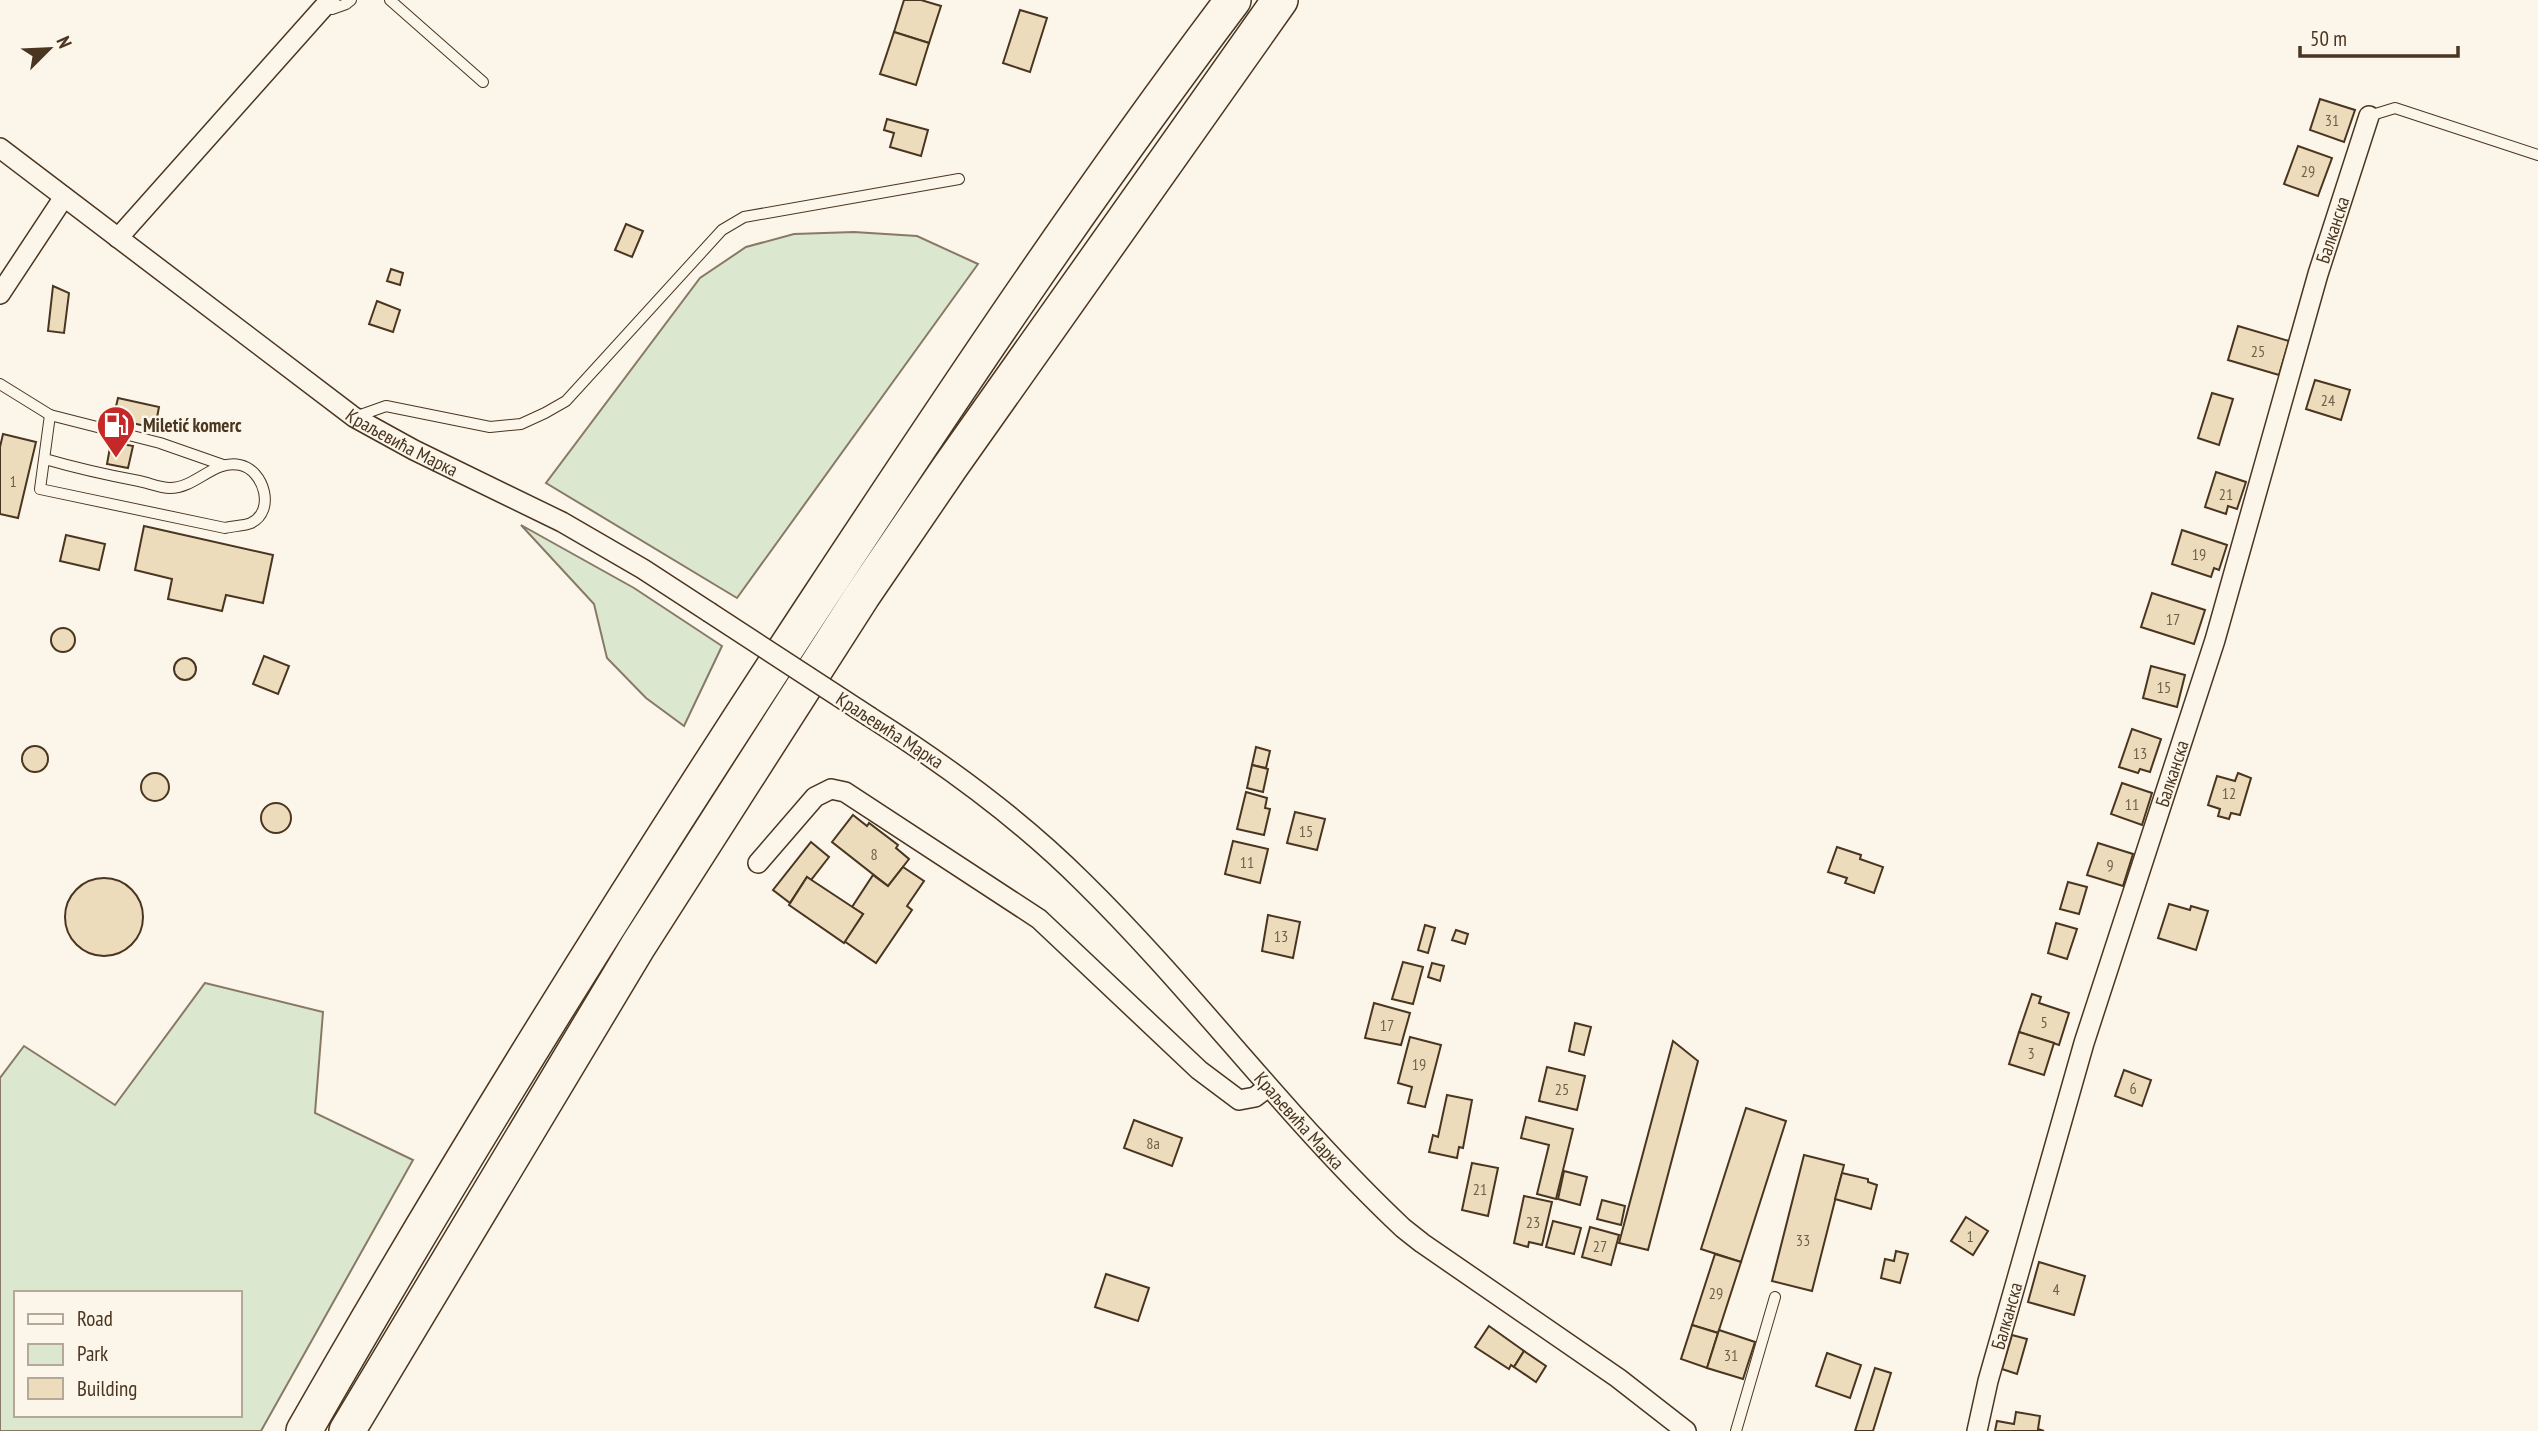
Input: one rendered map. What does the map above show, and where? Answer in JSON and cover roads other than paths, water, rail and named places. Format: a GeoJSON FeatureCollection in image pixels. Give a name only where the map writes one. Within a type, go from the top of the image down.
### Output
{"type":"FeatureCollection","features":[{"type":"Feature","properties":{"kind":"highway"},"geometry":{"type":"LineString","coordinates":[[304,1431],[455,1170],[740,719],[899,476],[1156,102],[1233,0]]}},
{"type":"Feature","properties":{"kind":"highway"},"geometry":{"type":"LineString","coordinates":[[347,1431],[638,946],[862,596],[1280,0]]}},
{"type":"Feature","properties":{"kind":"street"},"geometry":{"type":"LineString","coordinates":[[118,238],[327,3]]}},
{"type":"Feature","properties":{"kind":"street","name":"Балканска"},"geometry":{"type":"LineString","coordinates":[[1978,1431],[1988,1381],[2084,1043],[2215,640],[2318,274],[2369,116]]}},
{"type":"Feature","properties":{"kind":"street","name":"Краљевића Марка"},"geometry":{"type":"LineString","coordinates":[[0,148],[354,417],[414,450],[562,522],[709,612],[927,753],[978,791],[1059,860],[1135,936],[1268,1087],[1385,1210],[1422,1243],[1618,1378],[1686,1431]]}},
{"type":"Feature","properties":{"kind":"street"},"geometry":{"type":"LineString","coordinates":[[0,293],[64,197]]}},
{"type":"Feature","properties":{"kind":"street"},"geometry":{"type":"LineString","coordinates":[[758,863],[816,797],[831,789],[845,792],[1039,919],[1199,1070],[1239,1100],[1255,1097],[1268,1087]]}},
{"type":"Feature","properties":{"kind":"lane"},"geometry":{"type":"LineString","coordinates":[[327,3],[332,9],[346,5],[351,0]]}},
{"type":"Feature","properties":{"kind":"lane"},"geometry":{"type":"LineString","coordinates":[[390,0],[483,82]]}},
{"type":"Feature","properties":{"kind":"lane"},"geometry":{"type":"LineString","coordinates":[[2369,116],[2395,108],[2538,155]]}},
{"type":"Feature","properties":{"kind":"lane"},"geometry":{"type":"LineString","coordinates":[[354,417],[386,406],[490,427],[521,424],[566,401],[722,230],[744,217],[959,179]]}},
{"type":"Feature","properties":{"kind":"lane"},"geometry":{"type":"LineString","coordinates":[[0,384],[50,415],[160,443],[223,465],[238,464],[249,468],[257,475],[265,491],[264,504],[252,523],[225,528],[40,489],[50,415]]}},
{"type":"Feature","properties":{"kind":"lane"},"geometry":{"type":"LineString","coordinates":[[46,458],[89,471],[171,488],[188,484],[223,465]]}},
{"type":"Feature","properties":{"kind":"lane"},"geometry":{"type":"LineString","coordinates":[[1736,1431],[1775,1297]]}},
{"type":"Feature","properties":{"kind":"place","name":"Miletić komerc"},"geometry":{"type":"Point","coordinates":[116,459]}}]}
